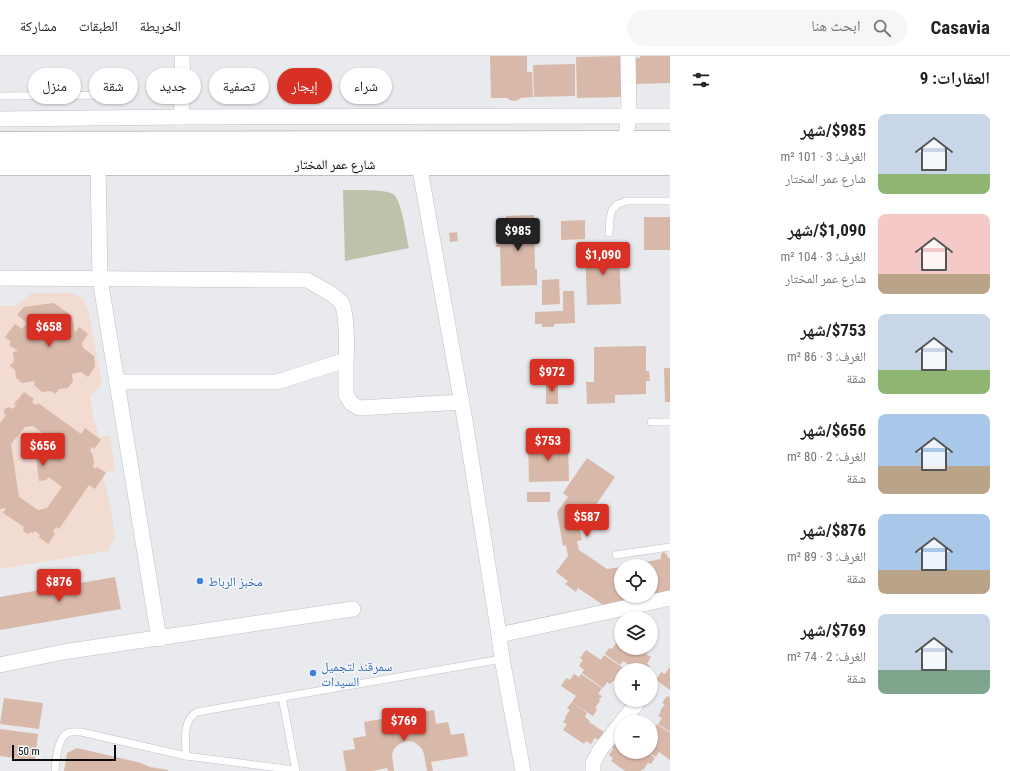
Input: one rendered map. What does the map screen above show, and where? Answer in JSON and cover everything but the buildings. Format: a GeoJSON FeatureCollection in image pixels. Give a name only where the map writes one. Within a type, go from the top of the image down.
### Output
{"type":"FeatureCollection","features":[{"type":"Feature","properties":{"kind":"main road"},"geometry":{"type":"LineString","coordinates":[[0,143],[670,142]]}},
{"type":"Feature","properties":{"kind":"main road","name":"شارع عمر المختار"},"geometry":{"type":"LineString","coordinates":[[0,164],[670,164]]}},
{"type":"Feature","properties":{"kind":"street"},"geometry":{"type":"LineString","coordinates":[[181,117],[184,85],[182,56]]}},
{"type":"Feature","properties":{"kind":"street"},"geometry":{"type":"LineString","coordinates":[[625,142],[629,116],[628,56]]}},
{"type":"Feature","properties":{"kind":"street"},"geometry":{"type":"LineString","coordinates":[[0,119],[670,116]]}},
{"type":"Feature","properties":{"kind":"street"},"geometry":{"type":"LineString","coordinates":[[98,164],[100,279],[159,638]]}},
{"type":"Feature","properties":{"kind":"street"},"geometry":{"type":"LineString","coordinates":[[419,164],[462,402],[502,659],[524,771]]}},
{"type":"Feature","properties":{"kind":"street"},"geometry":{"type":"LineString","coordinates":[[0,278],[307,280],[342,303],[345,317],[347,348],[346,395],[351,403],[359,408],[462,402]]}},
{"type":"Feature","properties":{"kind":"street"},"geometry":{"type":"LineString","coordinates":[[117,382],[277,382],[346,360]]}},
{"type":"Feature","properties":{"kind":"street"},"geometry":{"type":"LineString","coordinates":[[499,635],[670,598]]}},
{"type":"Feature","properties":{"kind":"street"},"geometry":{"type":"LineString","coordinates":[[0,665],[64,652],[353,609]]}},
{"type":"Feature","properties":{"kind":"street"},"geometry":{"type":"LineString","coordinates":[[593,771],[593,763],[600,750],[614,732]]}},
{"type":"Feature","properties":{"kind":"lane"},"geometry":{"type":"LineString","coordinates":[[0,96],[89,95]]}},
{"type":"Feature","properties":{"kind":"lane"},"geometry":{"type":"LineString","coordinates":[[609,233],[612,210],[618,204],[627,201],[670,201]]}},
{"type":"Feature","properties":{"kind":"lane"},"geometry":{"type":"LineString","coordinates":[[651,422],[670,422]]}},
{"type":"Feature","properties":{"kind":"lane"},"geometry":{"type":"LineString","coordinates":[[616,555],[670,547]]}},
{"type":"Feature","properties":{"kind":"lane"},"geometry":{"type":"LineString","coordinates":[[186,756],[187,722],[192,715],[197,712],[502,659]]}},
{"type":"Feature","properties":{"kind":"lane"},"geometry":{"type":"LineString","coordinates":[[54,771],[62,736],[69,732],[81,732],[186,756],[296,770],[282,697]]}},
{"type":"Feature","properties":{"kind":"shaded area"},"geometry":{"type":"Polygon","coordinates":[[[32,293],[71,293],[82,298],[88,310],[102,384],[90,396],[93,416],[99,437],[110,436],[115,470],[102,473],[111,510],[115,537],[108,551],[0,569],[0,306],[15,306],[32,293]]]}},
{"type":"Feature","properties":{"kind":"green space"},"geometry":{"type":"Polygon","coordinates":[[[343,190],[377,191],[389,192],[393,194],[399,203],[409,248],[345,261],[343,190]]]}},
{"type":"Feature","properties":{"kind":"place","name":"مخبز الرباط"},"geometry":{"type":"Point","coordinates":[200,581]}},
{"type":"Feature","properties":{"kind":"place","name":"سمرقند لتجميل السيدات"},"geometry":{"type":"Point","coordinates":[313,673]}}]}
